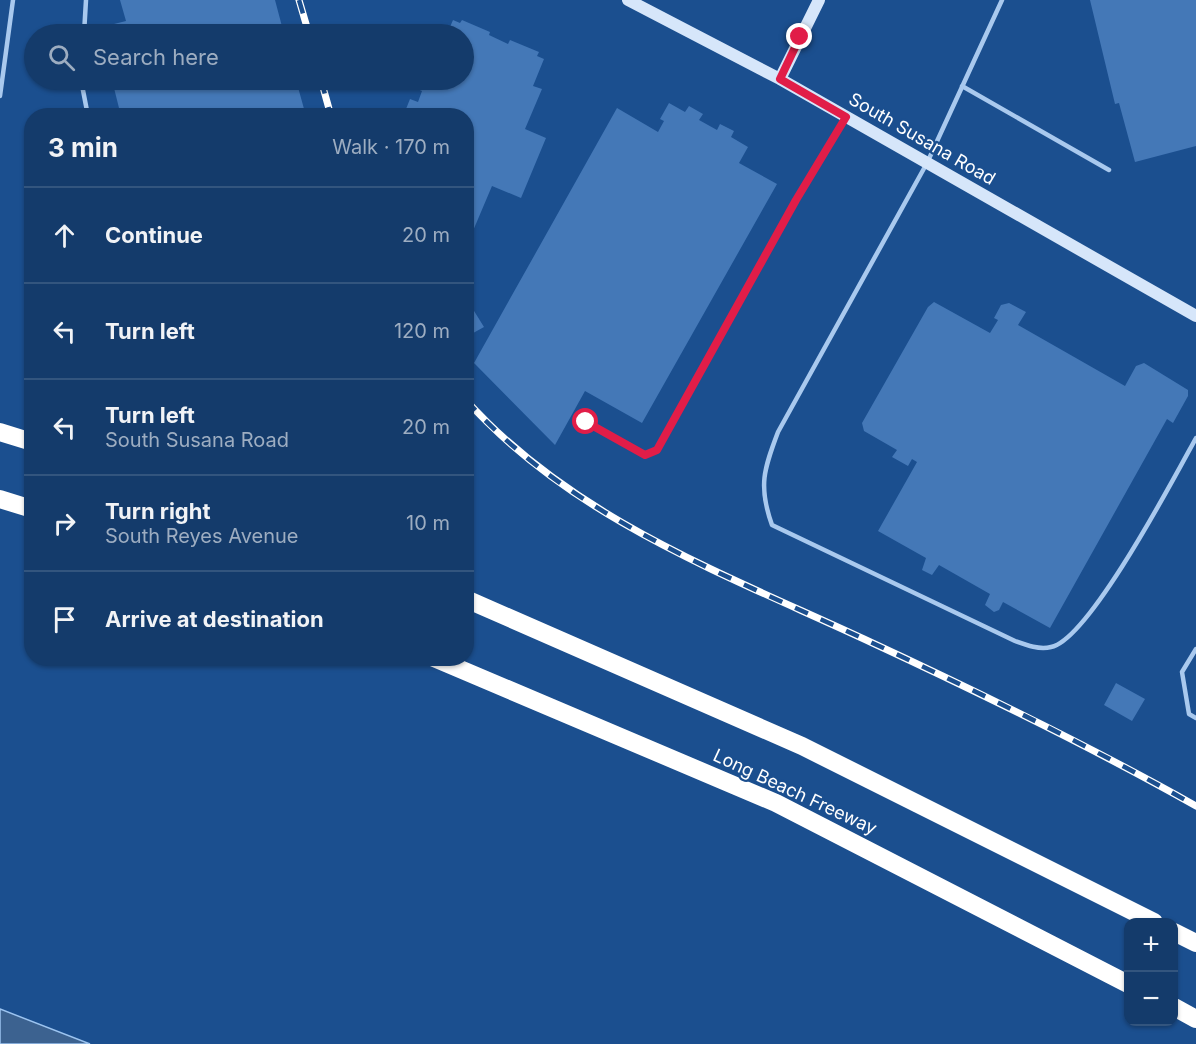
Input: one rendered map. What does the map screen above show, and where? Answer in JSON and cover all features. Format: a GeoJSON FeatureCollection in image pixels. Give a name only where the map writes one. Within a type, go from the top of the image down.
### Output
{"type":"FeatureCollection","features":[{"type":"Feature","properties":{"kind":"highway"},"geometry":{"type":"LineString","coordinates":[[0,432],[24,440]]}},
{"type":"Feature","properties":{"kind":"highway"},"geometry":{"type":"LineString","coordinates":[[0,498],[24,506]]}},
{"type":"Feature","properties":{"kind":"highway"},"geometry":{"type":"LineString","coordinates":[[474,602],[802,746],[1146,918]]}},
{"type":"Feature","properties":{"kind":"highway","name":"Long Beach Freeway"},"geometry":{"type":"LineString","coordinates":[[453,666],[776,803],[1124,982]]}},
{"type":"Feature","properties":{"kind":"highway"},"geometry":{"type":"LineString","coordinates":[[1178,934],[1196,943]]}},
{"type":"Feature","properties":{"kind":"highway"},"geometry":{"type":"LineString","coordinates":[[1178,1010],[1196,1019]]}},
{"type":"Feature","properties":{"kind":"street","name":"South Susana Road"},"geometry":{"type":"LineString","coordinates":[[628,0],[780,79],[1196,316]]}},
{"type":"Feature","properties":{"kind":"street"},"geometry":{"type":"LineString","coordinates":[[780,79],[819,0]]}},
{"type":"Feature","properties":{"kind":"lane"},"geometry":{"type":"LineString","coordinates":[[0,96],[13,0]]}},
{"type":"Feature","properties":{"kind":"lane"},"geometry":{"type":"LineString","coordinates":[[85,24],[86,0]]}},
{"type":"Feature","properties":{"kind":"lane"},"geometry":{"type":"LineString","coordinates":[[1002,0],[927,163],[778,432],[767,462],[762,499],[772,525],[1015,641],[1035,647],[1053,647],[1074,631],[1106,591],[1196,438]]}},
{"type":"Feature","properties":{"kind":"lane"},"geometry":{"type":"LineString","coordinates":[[962,87],[1109,170]]}},
{"type":"Feature","properties":{"kind":"lane"},"geometry":{"type":"LineString","coordinates":[[83,90],[86,108]]}},
{"type":"Feature","properties":{"kind":"lane"},"geometry":{"type":"LineString","coordinates":[[586,422],[645,455],[657,450],[796,200],[846,117]]}},
{"type":"Feature","properties":{"kind":"lane"},"geometry":{"type":"LineString","coordinates":[[1196,650],[1182,672],[1189,714],[1196,718]]}},
{"type":"Feature","properties":{"kind":"water"},"geometry":{"type":"Polygon","coordinates":[[[0,1009],[90,1044],[0,1044],[0,1009]]]}},
{"type":"Feature","properties":{"kind":"building"},"geometry":{"type":"Polygon","coordinates":[[[120,0],[275,0],[281,24],[114,24],[126,21],[120,0]]]}},
{"type":"Feature","properties":{"kind":"building"},"geometry":{"type":"Polygon","coordinates":[[[1090,0],[1196,0],[1196,146],[1135,162],[1119,103],[1115,104],[1090,0]]]}},
{"type":"Feature","properties":{"kind":"building"},"geometry":{"type":"Polygon","coordinates":[[[453,20],[460,23],[462,20],[471,24],[451,24],[453,20]]]}},
{"type":"Feature","properties":{"kind":"building"},"geometry":{"type":"Polygon","coordinates":[[[474,25],[508,44],[510,40],[539,52],[537,56],[544,59],[533,86],[542,89],[525,129],[546,138],[521,198],[492,186],[474,228],[474,108],[406,108],[410,99],[418,102],[422,91],[420,90],[474,90],[474,25]]]}},
{"type":"Feature","properties":{"kind":"building"},"geometry":{"type":"Polygon","coordinates":[[[114,90],[299,90],[304,108],[119,108],[114,90]]]}},
{"type":"Feature","properties":{"kind":"building"},"geometry":{"type":"Polygon","coordinates":[[[669,103],[685,112],[689,106],[703,114],[699,120],[717,130],[720,124],[734,131],[731,137],[748,147],[739,163],[777,184],[642,423],[585,391],[555,445],[474,363],[617,108],[658,132],[664,121],[660,119],[669,103]]]}},
{"type":"Feature","properties":{"kind":"building"},"geometry":{"type":"Polygon","coordinates":[[[934,302],[990,333],[998,320],[994,318],[1001,305],[1009,303],[1026,312],[1018,325],[1125,386],[1136,366],[1144,363],[1188,390],[1188,396],[1173,423],[1167,419],[1050,628],[1003,602],[999,610],[994,612],[985,605],[990,594],[939,565],[932,575],[922,570],[926,558],[878,531],[917,462],[912,459],[908,466],[892,457],[897,450],[864,431],[862,423],[928,307],[934,302]]]}},
{"type":"Feature","properties":{"kind":"building"},"geometry":{"type":"Polygon","coordinates":[[[474,311],[484,327],[474,333],[474,311]]]}},
{"type":"Feature","properties":{"kind":"building"},"geometry":{"type":"Polygon","coordinates":[[[1116,683],[1145,699],[1132,721],[1104,705],[1116,683]]]}},
{"type":"Feature","properties":{"kind":"railway"},"geometry":{"type":"LineString","coordinates":[[299,0],[306,24]]}},
{"type":"Feature","properties":{"kind":"railway"},"geometry":{"type":"LineString","coordinates":[[324,90],[329,108]]}},
{"type":"Feature","properties":{"kind":"railway"},"geometry":{"type":"LineString","coordinates":[[474,408],[508,441],[553,478],[652,539],[704,566],[990,699],[1114,761],[1196,806]]}},
{"type":"Feature","properties":{"kind":"route"},"geometry":{"type":"LineString","coordinates":[[586,422],[645,455],[657,450],[796,200],[846,117],[780,79],[800,37]]}}]}
